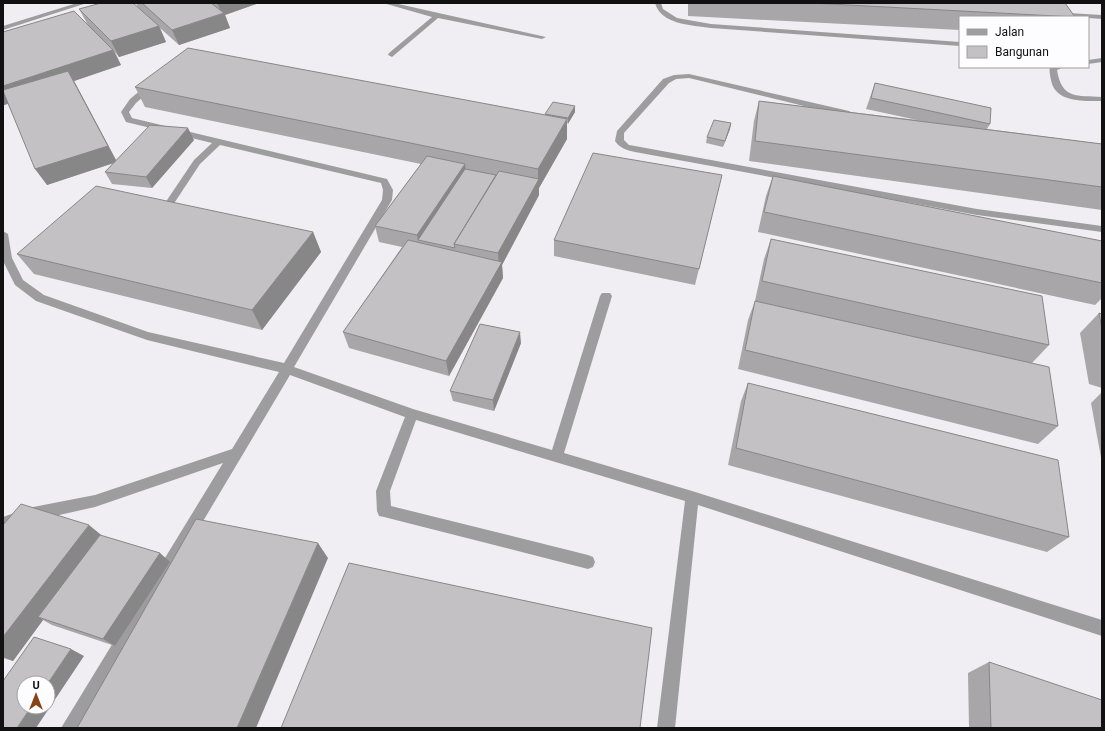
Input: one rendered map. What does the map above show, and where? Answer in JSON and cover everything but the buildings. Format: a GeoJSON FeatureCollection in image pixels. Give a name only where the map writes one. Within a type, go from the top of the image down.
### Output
{"type":"FeatureCollection","features":[{"type":"Feature","properties":{"kind":"street"},"geometry":{"type":"LineString","coordinates":[[3,28],[84,3]]}},
{"type":"Feature","properties":{"kind":"street"},"geometry":{"type":"LineString","coordinates":[[386,3],[437,16],[542,37]]}},
{"type":"Feature","properties":{"kind":"street"},"geometry":{"type":"LineString","coordinates":[[658,3],[660,10],[674,20],[711,26],[959,44]]}},
{"type":"Feature","properties":{"kind":"street"},"geometry":{"type":"LineString","coordinates":[[1048,3],[1057,13],[1067,16]]}},
{"type":"Feature","properties":{"kind":"street"},"geometry":{"type":"LineString","coordinates":[[392,55],[437,16]]}},
{"type":"Feature","properties":{"kind":"street"},"geometry":{"type":"LineString","coordinates":[[1089,17],[1102,17]]}},
{"type":"Feature","properties":{"kind":"street"},"geometry":{"type":"LineString","coordinates":[[1089,53],[1102,54]]}},
{"type":"Feature","properties":{"kind":"street"},"geometry":{"type":"LineString","coordinates":[[1089,62],[1102,60]]}},
{"type":"Feature","properties":{"kind":"street"},"geometry":{"type":"LineString","coordinates":[[1056,68],[1053,69],[1056,86],[1062,92],[1072,97],[1102,99]]}},
{"type":"Feature","properties":{"kind":"street"},"geometry":{"type":"LineString","coordinates":[[856,115],[689,76],[674,77],[666,81],[620,133],[619,141],[626,147],[830,186],[977,212],[1102,229]]}},
{"type":"Feature","properties":{"kind":"street"},"geometry":{"type":"LineString","coordinates":[[70,728],[287,370],[387,200],[388,187],[384,181],[130,120],[125,112],[133,101],[154,84]]}},
{"type":"Feature","properties":{"kind":"street"},"geometry":{"type":"LineString","coordinates":[[168,206],[197,162],[218,142]]}},
{"type":"Feature","properties":{"kind":"street"},"geometry":{"type":"LineString","coordinates":[[3,234],[10,267],[19,282],[40,298],[147,336],[287,370],[412,414],[692,497],[1102,628]]}},
{"type":"Feature","properties":{"kind":"street"},"geometry":{"type":"LineString","coordinates":[[557,456],[606,296]]}},
{"type":"Feature","properties":{"kind":"street"},"geometry":{"type":"LineString","coordinates":[[412,414],[382,491],[384,511],[588,562]]}},
{"type":"Feature","properties":{"kind":"street"},"geometry":{"type":"LineString","coordinates":[[3,524],[28,515],[95,501],[237,453]]}},
{"type":"Feature","properties":{"kind":"street"},"geometry":{"type":"LineString","coordinates":[[666,728],[692,497]]}}]}
